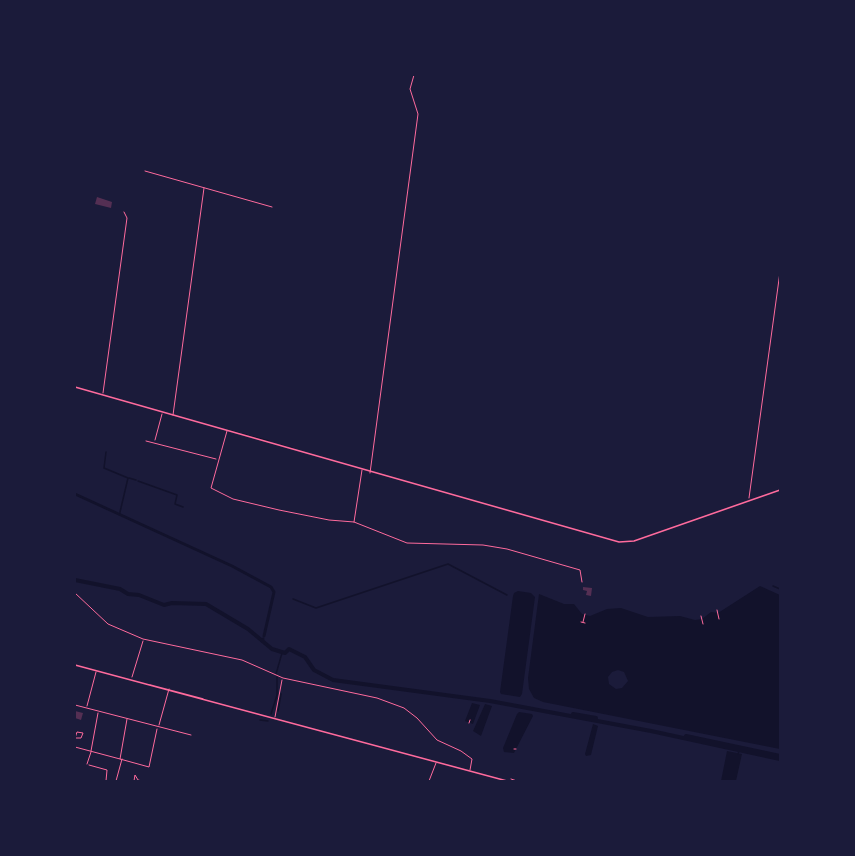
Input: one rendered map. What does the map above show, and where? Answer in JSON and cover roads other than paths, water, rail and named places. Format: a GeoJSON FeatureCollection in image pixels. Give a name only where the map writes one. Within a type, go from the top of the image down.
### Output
{"type":"FeatureCollection","features":[{"type":"Feature","properties":{"kind":"street"},"geometry":{"type":"LineString","coordinates":[[370,473],[418,114],[410,88],[414,75]]}},
{"type":"Feature","properties":{"kind":"street"},"geometry":{"type":"LineString","coordinates":[[145,171],[272,207]]}},
{"type":"Feature","properties":{"kind":"street"},"geometry":{"type":"LineString","coordinates":[[173,415],[204,188]]}},
{"type":"Feature","properties":{"kind":"street"},"geometry":{"type":"LineString","coordinates":[[103,395],[127,218],[124,213]]}},
{"type":"Feature","properties":{"kind":"street"},"geometry":{"type":"LineString","coordinates":[[749,500],[780,272]]}},
{"type":"Feature","properties":{"kind":"street"},"geometry":{"type":"LineString","coordinates":[[75,387],[617,542],[630,542],[780,490]]}},
{"type":"Feature","properties":{"kind":"street"},"geometry":{"type":"LineString","coordinates":[[154,442],[162,413]]}},
{"type":"Feature","properties":{"kind":"street"},"geometry":{"type":"LineString","coordinates":[[227,431],[211,489],[233,499],[340,522],[354,522],[407,543],[488,545],[579,570],[582,582]]}},
{"type":"Feature","properties":{"kind":"street"},"geometry":{"type":"LineString","coordinates":[[146,441],[218,460]]}},
{"type":"Feature","properties":{"kind":"street"},"geometry":{"type":"LineString","coordinates":[[354,522],[362,470]]}},
{"type":"Feature","properties":{"kind":"street"},"geometry":{"type":"LineString","coordinates":[[75,593],[108,624],[143,639],[242,660],[283,678],[377,698],[408,710],[437,740],[472,759],[470,771]]}},
{"type":"Feature","properties":{"kind":"street"},"geometry":{"type":"LineString","coordinates":[[131,680],[143,639]]}},
{"type":"Feature","properties":{"kind":"street"},"geometry":{"type":"LineString","coordinates":[[75,665],[507,781]]}},
{"type":"Feature","properties":{"kind":"street"},"geometry":{"type":"LineString","coordinates":[[87,708],[97,671]]}},
{"type":"Feature","properties":{"kind":"street"},"geometry":{"type":"LineString","coordinates":[[275,718],[283,678]]}},
{"type":"Feature","properties":{"kind":"street"},"geometry":{"type":"LineString","coordinates":[[75,747],[150,766],[168,690]]}},
{"type":"Feature","properties":{"kind":"street"},"geometry":{"type":"LineString","coordinates":[[75,705],[191,735]]}},
{"type":"Feature","properties":{"kind":"street"},"geometry":{"type":"LineString","coordinates":[[99,711],[87,764],[106,769],[108,772],[106,781]]}},
{"type":"Feature","properties":{"kind":"street"},"geometry":{"type":"LineString","coordinates":[[116,781],[127,719]]}},
{"type":"Feature","properties":{"kind":"street"},"geometry":{"type":"LineString","coordinates":[[429,781],[436,762]]}},
{"type":"Feature","properties":{"kind":"street"},"geometry":{"type":"LineString","coordinates":[[134,781],[135,775],[138,780],[142,781]]}},
{"type":"Feature","properties":{"kind":"waterway"},"geometry":{"type":"LineString","coordinates":[[231,431],[239,433]]}},
{"type":"Feature","properties":{"kind":"waterway"},"geometry":{"type":"LineString","coordinates":[[243,434],[247,435]]}},
{"type":"Feature","properties":{"kind":"waterway"},"geometry":{"type":"LineString","coordinates":[[249,436],[269,441]]}},
{"type":"Feature","properties":{"kind":"waterway"},"geometry":{"type":"LineString","coordinates":[[281,445],[287,447]]}},
{"type":"Feature","properties":{"kind":"waterway"},"geometry":{"type":"LineString","coordinates":[[290,447],[294,449]]}},
{"type":"Feature","properties":{"kind":"waterway"},"geometry":{"type":"LineString","coordinates":[[106,452],[104,468],[128,478],[120,512]]}},
{"type":"Feature","properties":{"kind":"waterway"},"geometry":{"type":"LineString","coordinates":[[129,478],[136,480]]}},
{"type":"Feature","properties":{"kind":"waterway"},"geometry":{"type":"LineString","coordinates":[[138,481],[177,495],[175,504],[183,507]]}},
{"type":"Feature","properties":{"kind":"waterway"},"geometry":{"type":"LineString","coordinates":[[75,494],[232,566],[271,587],[274,592],[264,636]]}},
{"type":"Feature","properties":{"kind":"waterway"},"geometry":{"type":"LineString","coordinates":[[293,599],[316,608],[448,564],[507,595]]}},
{"type":"Feature","properties":{"kind":"waterway"},"geometry":{"type":"LineString","coordinates":[[75,580],[120,589],[128,594],[139,595],[164,605],[172,603],[206,604],[248,629],[272,649],[285,653],[289,649],[305,657],[314,670],[333,680],[490,701],[651,731],[780,759]]}},
{"type":"Feature","properties":{"kind":"waterway"},"geometry":{"type":"LineString","coordinates":[[773,586],[780,589]]}},
{"type":"Feature","properties":{"kind":"waterway"},"geometry":{"type":"LineString","coordinates":[[276,674],[282,653]]}},
{"type":"Feature","properties":{"kind":"waterway"},"geometry":{"type":"LineString","coordinates":[[271,714],[277,695],[277,677]]}},
{"type":"Feature","properties":{"kind":"waterway"},"geometry":{"type":"LineString","coordinates":[[278,711],[281,694]]}},
{"type":"Feature","properties":{"kind":"waterway"},"geometry":{"type":"LineString","coordinates":[[573,714],[596,718]]}},
{"type":"Feature","properties":{"kind":"waterway"},"geometry":{"type":"LineString","coordinates":[[260,720],[268,721]]}},
{"type":"Feature","properties":{"kind":"waterway"},"geometry":{"type":"LineString","coordinates":[[686,736],[780,756]]}}]}
